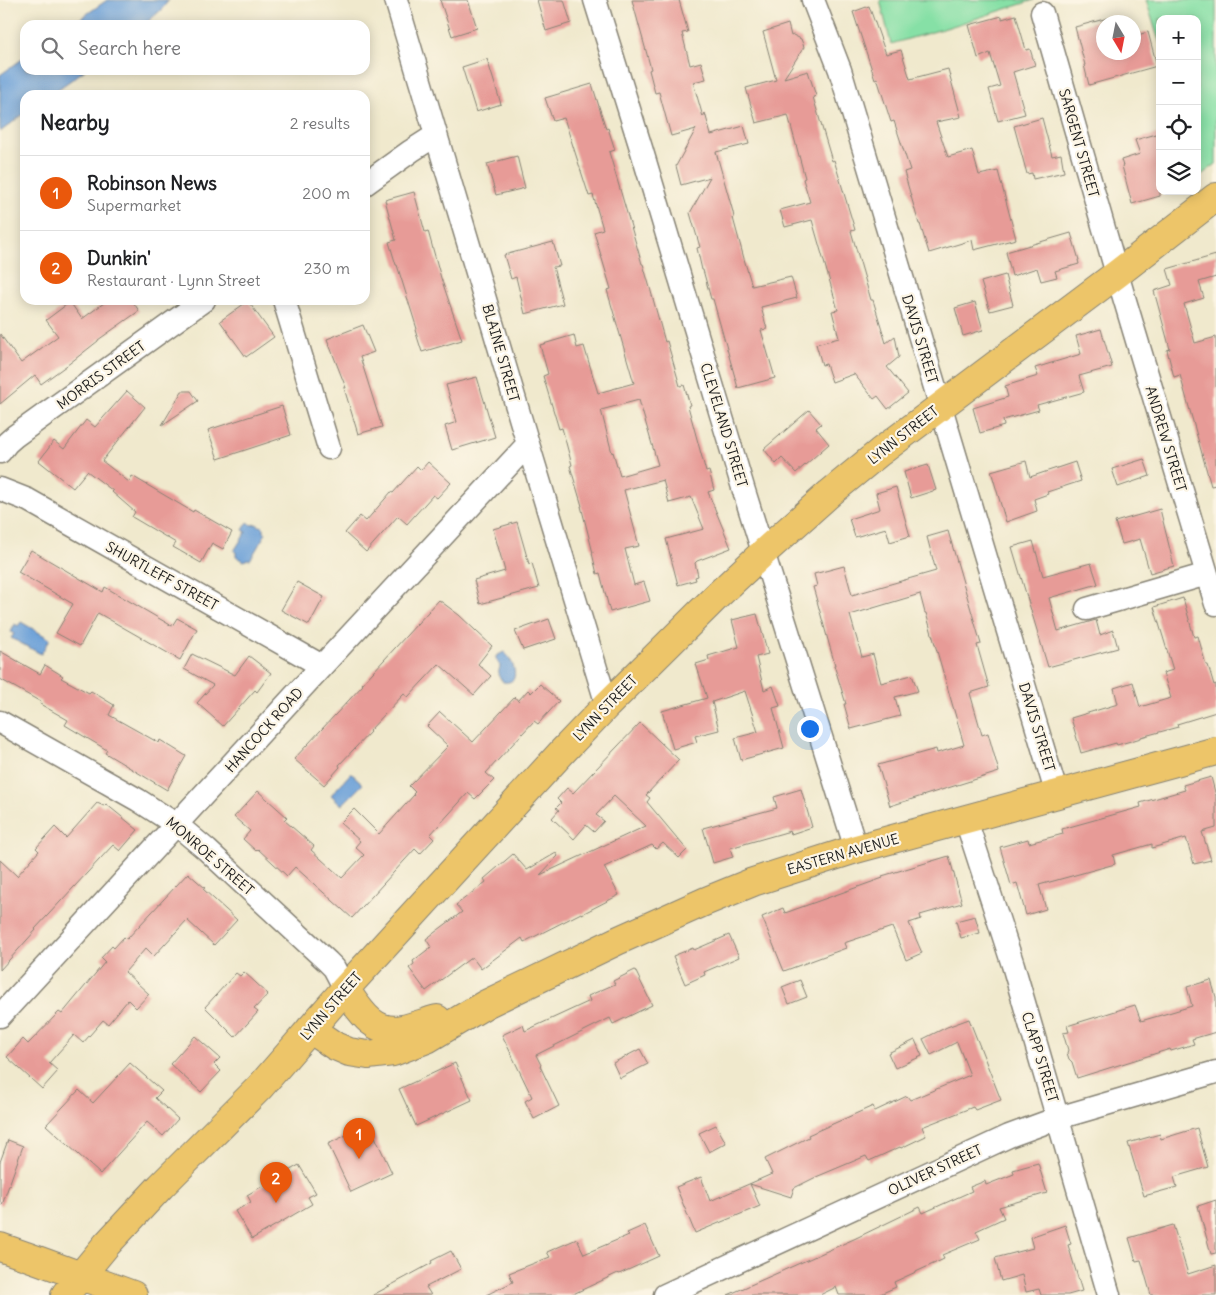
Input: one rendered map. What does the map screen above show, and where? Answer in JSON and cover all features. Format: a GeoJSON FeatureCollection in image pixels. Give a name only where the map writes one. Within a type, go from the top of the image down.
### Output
{"type":"FeatureCollection","features":[{"type":"Feature","properties":{"kind":"main road","name":"LYNN STREET"},"geometry":{"type":"LineString","coordinates":[[72,1286],[107,1244],[161,1186],[260,1087],[345,989],[607,705],[718,594],[830,493],[880,452],[1216,197]]}},
{"type":"Feature","properties":{"kind":"main road","name":"EASTERN AVENUE"},"geometry":{"type":"LineString","coordinates":[[310,1029],[335,1046],[349,1052],[368,1055],[407,1048],[427,1040],[486,1004],[619,940],[753,882],[856,849],[1216,751]]}},
{"type":"Feature","properties":{"kind":"main road","name":"EASTERN AVENUE"},"geometry":{"type":"LineString","coordinates":[[345,989],[362,1014],[381,1028],[388,1030],[402,1029],[486,1004]]}},
{"type":"Feature","properties":{"kind":"main road"},"geometry":{"type":"LineString","coordinates":[[0,1247],[40,1261],[72,1286],[133,1295]]}},
{"type":"Feature","properties":{"kind":"street","name":"BLAINE STREET"},"geometry":{"type":"LineString","coordinates":[[396,0],[607,705]]}},
{"type":"Feature","properties":{"kind":"street","name":"CLEVELAND STREET"},"geometry":{"type":"LineString","coordinates":[[595,0],[856,849]]}},
{"type":"Feature","properties":{"kind":"street","name":"DAVIS STREET"},"geometry":{"type":"LineString","coordinates":[[813,0],[840,70],[1057,795]]}},
{"type":"Feature","properties":{"kind":"street","name":"SARGENT STREET"},"geometry":{"type":"LineString","coordinates":[[1042,13],[1117,274]]}},
{"type":"Feature","properties":{"kind":"street"},"geometry":{"type":"LineString","coordinates":[[370,180],[436,135]]}},
{"type":"Feature","properties":{"kind":"street","name":"ANDREW STREET"},"geometry":{"type":"LineString","coordinates":[[1117,274],[1216,604]]}},
{"type":"Feature","properties":{"kind":"street","name":"MORRIS STREET"},"geometry":{"type":"LineString","coordinates":[[0,452],[15,436],[197,305]]}},
{"type":"Feature","properties":{"kind":"street"},"geometry":{"type":"LineString","coordinates":[[286,305],[329,448]]}},
{"type":"Feature","properties":{"kind":"street","name":"HANCOCK ROAD"},"geometry":{"type":"LineString","coordinates":[[0,1016],[528,444]]}},
{"type":"Feature","properties":{"kind":"street","name":"SHURTLEFF STREET"},"geometry":{"type":"LineString","coordinates":[[0,489],[28,500],[322,666]]}},
{"type":"Feature","properties":{"kind":"street"},"geometry":{"type":"LineString","coordinates":[[1087,609],[1207,574]]}},
{"type":"Feature","properties":{"kind":"street","name":"MONROE STREET"},"geometry":{"type":"LineString","coordinates":[[0,722],[177,824],[328,962],[334,968],[345,989]]}},
{"type":"Feature","properties":{"kind":"street","name":"CLAPP STREET"},"geometry":{"type":"LineString","coordinates":[[966,820],[1012,965],[1109,1295]]}},
{"type":"Feature","properties":{"kind":"street","name":"OLIVER STREET"},"geometry":{"type":"LineString","coordinates":[[665,1295],[1008,1136],[1058,1118],[1216,1072]]}},
{"type":"Feature","properties":{"kind":"green space"},"geometry":{"type":"Polygon","coordinates":[[[880,0],[1034,0],[891,44],[880,0]]]}},
{"type":"Feature","properties":{"kind":"green space"},"geometry":{"type":"Polygon","coordinates":[[[1146,0],[1216,0],[1216,164],[1201,175],[1201,15],[1156,15],[1156,31],[1146,0]]]}},
{"type":"Feature","properties":{"kind":"water"},"geometry":{"type":"Polygon","coordinates":[[[107,0],[169,0],[150,20],[78,20],[107,0]]]}},
{"type":"Feature","properties":{"kind":"water"},"geometry":{"type":"Polygon","coordinates":[[[20,61],[20,75],[78,75],[57,90],[20,90],[20,117],[0,132],[0,75],[20,61]]]}},
{"type":"Feature","properties":{"kind":"water"},"geometry":{"type":"Polygon","coordinates":[[[248,522],[264,528],[266,533],[250,560],[244,561],[236,556],[234,551],[246,532],[243,530],[248,522]]]}},
{"type":"Feature","properties":{"kind":"water"},"geometry":{"type":"Polygon","coordinates":[[[21,622],[50,639],[41,654],[11,638],[14,634],[11,632],[15,624],[18,626],[21,622]]]}},
{"type":"Feature","properties":{"kind":"water"},"geometry":{"type":"Polygon","coordinates":[[[504,652],[513,665],[514,671],[513,680],[509,682],[503,682],[498,675],[500,666],[496,656],[504,652]]]}},
{"type":"Feature","properties":{"kind":"water"},"geometry":{"type":"Polygon","coordinates":[[[351,773],[363,784],[342,805],[331,795],[351,773]]]}},
{"type":"Feature","properties":{"kind":"building"},"geometry":{"type":"Polygon","coordinates":[[[440,0],[468,0],[477,28],[452,36],[440,0]]]}},
{"type":"Feature","properties":{"kind":"building"},"geometry":{"type":"Polygon","coordinates":[[[537,0],[564,0],[571,23],[546,31],[537,0]]]}},
{"type":"Feature","properties":{"kind":"building"},"geometry":{"type":"Polygon","coordinates":[[[632,0],[679,0],[688,32],[682,33],[690,65],[701,62],[706,79],[693,82],[703,117],[705,113],[711,135],[744,126],[749,144],[716,152],[752,286],[791,277],[797,298],[761,307],[767,329],[761,330],[775,378],[738,388],[713,299],[711,299],[702,270],[697,248],[700,247],[690,213],[710,177],[681,185],[676,166],[696,129],[671,136],[659,92],[655,93],[649,70],[651,69],[632,0]]]}},
{"type":"Feature","properties":{"kind":"building"},"geometry":{"type":"Polygon","coordinates":[[[869,6],[886,54],[901,50],[910,79],[948,69],[961,117],[936,122],[948,157],[972,150],[979,175],[998,171],[1016,239],[974,250],[972,240],[929,253],[904,172],[910,170],[894,121],[891,122],[877,78],[875,79],[853,12],[869,6]]]}},
{"type":"Feature","properties":{"kind":"building"},"geometry":{"type":"Polygon","coordinates":[[[1016,15],[1026,50],[1030,49],[1035,65],[1013,72],[1025,114],[998,121],[989,89],[1000,86],[990,53],[978,58],[969,25],[1002,16],[1002,19],[1016,15]]]}},
{"type":"Feature","properties":{"kind":"building"},"geometry":{"type":"Polygon","coordinates":[[[1096,21],[1096,60],[1141,60],[1141,34],[1148,32],[1156,66],[1089,85],[1075,27],[1096,21]]]}},
{"type":"Feature","properties":{"kind":"building"},"geometry":{"type":"Polygon","coordinates":[[[788,24],[791,36],[793,35],[801,39],[804,47],[784,78],[808,71],[816,96],[813,97],[855,230],[851,231],[871,300],[873,300],[886,343],[895,336],[899,357],[887,367],[908,393],[888,409],[878,396],[874,399],[854,374],[832,382],[826,364],[822,365],[816,344],[839,338],[832,311],[838,310],[812,220],[785,227],[780,210],[810,202],[788,115],[756,123],[746,88],[776,80],[763,32],[788,24]]]}},
{"type":"Feature","properties":{"kind":"building"},"geometry":{"type":"Polygon","coordinates":[[[487,59],[501,104],[476,112],[462,67],[487,59]]]}},
{"type":"Feature","properties":{"kind":"building"},"geometry":{"type":"Polygon","coordinates":[[[592,84],[606,129],[608,128],[615,150],[609,152],[665,342],[667,341],[680,386],[684,385],[706,472],[709,471],[714,490],[708,492],[731,548],[697,561],[695,563],[698,576],[695,577],[696,580],[678,585],[666,539],[704,529],[691,497],[669,503],[663,480],[624,490],[639,546],[625,549],[634,585],[644,582],[650,601],[610,612],[600,573],[597,574],[562,428],[559,429],[543,376],[548,374],[540,345],[574,335],[577,348],[584,346],[598,393],[634,383],[607,290],[611,289],[594,232],[603,229],[593,195],[589,196],[564,118],[553,121],[545,98],[592,84]],[[639,400],[601,410],[620,476],[658,465],[639,400]]]}},
{"type":"Feature","properties":{"kind":"building"},"geometry":{"type":"Polygon","coordinates":[[[1042,118],[1052,156],[1061,154],[1064,172],[1033,179],[1032,173],[1027,174],[1014,126],[1042,118]]]}},
{"type":"Feature","properties":{"kind":"building"},"geometry":{"type":"Polygon","coordinates":[[[1156,134],[1156,195],[1160,196],[1132,204],[1121,160],[1140,154],[1135,140],[1156,134]]]}},
{"type":"Feature","properties":{"kind":"building"},"geometry":{"type":"Polygon","coordinates":[[[517,156],[525,188],[496,195],[487,164],[517,156]]]}},
{"type":"Feature","properties":{"kind":"building"},"geometry":{"type":"Polygon","coordinates":[[[414,192],[425,232],[428,231],[441,278],[462,340],[422,352],[415,330],[417,329],[389,242],[396,240],[385,200],[414,192]]]}},
{"type":"Feature","properties":{"kind":"building"},"geometry":{"type":"Polygon","coordinates":[[[1071,233],[1079,264],[1055,271],[1057,277],[1041,281],[1037,268],[1012,276],[1006,252],[1071,233]]]}},
{"type":"Feature","properties":{"kind":"building"},"geometry":{"type":"Polygon","coordinates":[[[553,242],[560,266],[553,267],[563,304],[525,314],[516,277],[511,279],[504,255],[553,242]]]}},
{"type":"Feature","properties":{"kind":"building"},"geometry":{"type":"Polygon","coordinates":[[[1216,255],[1216,277],[1199,282],[1204,298],[1184,304],[1195,343],[1216,337],[1216,485],[1211,486],[1180,375],[1174,377],[1167,350],[1170,349],[1154,291],[1172,285],[1167,269],[1216,255]]]}},
{"type":"Feature","properties":{"kind":"building"},"geometry":{"type":"Polygon","coordinates":[[[1005,275],[1013,305],[990,311],[981,282],[1005,275]]]}},
{"type":"Feature","properties":{"kind":"building"},"geometry":{"type":"Polygon","coordinates":[[[975,302],[983,330],[963,336],[955,308],[975,302]]]}},
{"type":"Feature","properties":{"kind":"building"},"geometry":{"type":"Polygon","coordinates":[[[66,305],[72,305],[82,319],[101,305],[135,305],[139,311],[41,384],[35,375],[0,404],[0,334],[21,363],[58,336],[46,320],[66,305]]]}},
{"type":"Feature","properties":{"kind":"building"},"geometry":{"type":"Polygon","coordinates":[[[242,305],[251,305],[274,337],[246,357],[220,321],[242,305]]]}},
{"type":"Feature","properties":{"kind":"building"},"geometry":{"type":"Polygon","coordinates":[[[363,325],[374,352],[360,357],[382,427],[358,434],[344,388],[346,388],[327,339],[363,325]]]}},
{"type":"Feature","properties":{"kind":"building"},"geometry":{"type":"Polygon","coordinates":[[[1101,329],[1112,367],[1079,376],[1084,392],[1037,405],[1039,410],[1003,420],[1004,426],[980,433],[973,408],[1008,397],[1005,386],[1038,376],[1035,368],[1081,354],[1076,336],[1101,329]]]}},
{"type":"Feature","properties":{"kind":"building"},"geometry":{"type":"Polygon","coordinates":[[[477,377],[495,437],[452,450],[445,426],[457,422],[446,385],[477,377]]]}},
{"type":"Feature","properties":{"kind":"building"},"geometry":{"type":"Polygon","coordinates":[[[127,391],[145,407],[102,461],[129,482],[132,476],[193,512],[194,510],[232,532],[223,549],[212,543],[201,563],[173,547],[176,543],[132,517],[135,512],[113,491],[87,471],[73,488],[39,461],[54,441],[64,449],[86,420],[95,427],[127,391]]]}},
{"type":"Feature","properties":{"kind":"building"},"geometry":{"type":"Polygon","coordinates":[[[182,391],[191,391],[198,401],[162,425],[182,391]]]}},
{"type":"Feature","properties":{"kind":"building"},"geometry":{"type":"Polygon","coordinates":[[[282,406],[291,435],[218,459],[208,430],[282,406]]]}},
{"type":"Feature","properties":{"kind":"building"},"geometry":{"type":"Polygon","coordinates":[[[809,410],[821,424],[816,428],[829,444],[796,473],[782,458],[776,464],[764,449],[809,410]]]}},
{"type":"Feature","properties":{"kind":"building"},"geometry":{"type":"Polygon","coordinates":[[[1144,459],[1150,476],[1118,487],[1112,469],[1144,459]]]}},
{"type":"Feature","properties":{"kind":"building"},"geometry":{"type":"Polygon","coordinates":[[[1026,461],[1030,477],[1075,462],[1081,481],[1047,492],[1048,494],[1034,499],[1037,511],[1006,522],[991,471],[1026,461]]]}},
{"type":"Feature","properties":{"kind":"building"},"geometry":{"type":"Polygon","coordinates":[[[428,462],[451,483],[437,498],[433,495],[407,524],[398,516],[366,552],[345,533],[360,516],[366,521],[417,466],[421,470],[428,462]]]}},
{"type":"Feature","properties":{"kind":"building"},"geometry":{"type":"Polygon","coordinates":[[[928,465],[936,490],[911,498],[904,472],[928,465]]]}},
{"type":"Feature","properties":{"kind":"building"},"geometry":{"type":"Polygon","coordinates":[[[896,487],[910,536],[890,542],[886,528],[855,537],[849,519],[880,509],[876,493],[896,487]]]}},
{"type":"Feature","properties":{"kind":"building"},"geometry":{"type":"Polygon","coordinates":[[[1160,509],[1174,566],[1150,573],[1140,539],[1122,544],[1115,522],[1160,509]]]}},
{"type":"Feature","properties":{"kind":"building"},"geometry":{"type":"Polygon","coordinates":[[[517,522],[529,564],[532,563],[539,588],[480,604],[474,580],[505,571],[493,529],[517,522]]]}},
{"type":"Feature","properties":{"kind":"building"},"geometry":{"type":"Polygon","coordinates":[[[948,531],[981,644],[977,645],[989,687],[970,693],[982,735],[988,733],[999,772],[890,806],[878,765],[936,749],[937,753],[964,745],[920,594],[850,615],[862,657],[873,654],[881,683],[912,675],[918,691],[895,697],[900,716],[851,729],[844,704],[846,704],[813,587],[817,586],[814,574],[844,566],[852,595],[936,571],[927,537],[948,531]]]}},
{"type":"Feature","properties":{"kind":"building"},"geometry":{"type":"Polygon","coordinates":[[[1033,541],[1043,576],[1091,563],[1098,584],[1049,598],[1058,631],[1096,620],[1100,635],[1113,630],[1118,648],[1048,667],[1012,547],[1033,541]]]}},
{"type":"Feature","properties":{"kind":"building"},"geometry":{"type":"Polygon","coordinates":[[[31,550],[103,592],[105,587],[172,626],[177,618],[197,629],[180,660],[98,613],[80,646],[56,633],[73,604],[18,572],[31,550]]]}},
{"type":"Feature","properties":{"kind":"building"},"geometry":{"type":"Polygon","coordinates":[[[297,582],[324,597],[309,625],[281,610],[297,582]]]}},
{"type":"Feature","properties":{"kind":"building"},"geometry":{"type":"Polygon","coordinates":[[[1183,598],[1194,637],[1198,636],[1206,665],[1208,665],[1214,685],[1216,684],[1216,712],[1177,724],[1178,727],[1117,745],[1116,743],[1081,753],[1071,718],[1118,704],[1114,688],[1133,682],[1140,707],[1171,698],[1163,673],[1173,670],[1154,607],[1183,598]]]}},
{"type":"Feature","properties":{"kind":"building"},"geometry":{"type":"Polygon","coordinates":[[[439,600],[459,615],[492,646],[478,664],[491,676],[474,695],[439,664],[408,697],[404,694],[339,765],[340,767],[324,785],[294,759],[439,600]]]}},
{"type":"Feature","properties":{"kind":"building"},"geometry":{"type":"Polygon","coordinates":[[[757,614],[768,654],[756,657],[764,690],[773,686],[780,706],[773,708],[784,748],[741,760],[735,738],[758,732],[745,691],[712,702],[719,730],[695,736],[697,742],[673,749],[662,711],[707,698],[696,664],[709,660],[708,656],[739,647],[732,620],[757,614]]]}},
{"type":"Feature","properties":{"kind":"building"},"geometry":{"type":"Polygon","coordinates":[[[549,619],[556,639],[523,650],[515,631],[549,619]]]}},
{"type":"Feature","properties":{"kind":"building"},"geometry":{"type":"Polygon","coordinates":[[[0,651],[40,674],[45,665],[63,676],[61,678],[89,693],[91,691],[114,705],[109,715],[159,743],[160,740],[186,756],[167,790],[105,753],[107,750],[65,725],[68,720],[40,704],[41,702],[0,679],[0,651]]]}},
{"type":"Feature","properties":{"kind":"building"},"geometry":{"type":"Polygon","coordinates":[[[192,654],[235,675],[249,656],[271,673],[257,692],[255,690],[223,726],[197,703],[213,685],[184,669],[192,654]]]}},
{"type":"Feature","properties":{"kind":"building"},"geometry":{"type":"Polygon","coordinates":[[[540,684],[559,701],[538,724],[534,721],[486,773],[494,780],[475,799],[468,793],[430,835],[434,839],[420,854],[415,849],[352,918],[295,867],[287,876],[258,849],[256,851],[243,839],[250,831],[234,817],[258,791],[287,817],[284,820],[314,846],[311,850],[342,878],[364,855],[355,847],[360,841],[340,823],[354,809],[379,834],[414,795],[415,792],[409,786],[448,746],[427,726],[440,712],[473,742],[515,697],[518,701],[528,690],[531,693],[540,684]]]}},
{"type":"Feature","properties":{"kind":"building"},"geometry":{"type":"Polygon","coordinates":[[[640,723],[679,760],[646,795],[650,798],[647,802],[687,850],[679,858],[663,843],[656,849],[652,845],[604,867],[619,895],[524,942],[522,938],[481,969],[472,957],[426,991],[409,968],[414,964],[413,961],[431,947],[426,939],[462,912],[456,905],[486,882],[484,879],[513,854],[527,870],[556,853],[558,856],[540,875],[646,826],[614,796],[596,815],[604,821],[594,832],[586,825],[574,839],[552,818],[559,810],[556,808],[561,803],[557,799],[567,788],[573,793],[640,723]]]}},
{"type":"Feature","properties":{"kind":"building"},"geometry":{"type":"Polygon","coordinates":[[[1211,777],[1216,796],[1216,828],[1202,832],[1211,860],[1194,864],[1186,838],[1152,848],[1152,844],[1113,855],[1115,864],[1039,885],[1046,909],[1026,915],[1017,883],[1011,885],[1000,847],[1028,839],[1029,843],[1063,834],[1062,829],[1141,807],[1140,803],[1185,790],[1183,785],[1211,777]]]}},
{"type":"Feature","properties":{"kind":"building"},"geometry":{"type":"Polygon","coordinates":[[[801,789],[812,827],[791,834],[790,831],[730,848],[733,857],[713,863],[703,828],[777,808],[774,797],[801,789]]]}},
{"type":"Feature","properties":{"kind":"building"},"geometry":{"type":"Polygon","coordinates":[[[97,803],[104,806],[106,804],[138,830],[120,851],[113,845],[35,929],[0,970],[0,860],[17,876],[39,851],[36,848],[55,827],[66,838],[97,803]]]}},
{"type":"Feature","properties":{"kind":"building"},"geometry":{"type":"Polygon","coordinates":[[[949,856],[962,903],[920,915],[921,919],[909,923],[922,953],[906,960],[892,927],[844,943],[846,948],[784,971],[762,917],[783,908],[785,913],[883,878],[882,876],[949,856]]]}},
{"type":"Feature","properties":{"kind":"building"},"geometry":{"type":"Polygon","coordinates":[[[188,873],[237,920],[214,945],[187,920],[154,956],[146,948],[125,972],[149,994],[136,1008],[128,1000],[108,1024],[103,1020],[83,1043],[74,1035],[49,1063],[58,1071],[42,1089],[7,1057],[23,1039],[28,1044],[59,1012],[62,1014],[105,962],[101,958],[124,937],[127,939],[188,873]]]}},
{"type":"Feature","properties":{"kind":"building"},"geometry":{"type":"Polygon","coordinates":[[[975,916],[980,933],[961,938],[956,921],[975,916]]]}},
{"type":"Feature","properties":{"kind":"building"},"geometry":{"type":"Polygon","coordinates":[[[729,935],[739,957],[704,972],[705,975],[685,984],[673,956],[693,948],[694,950],[729,935]]]}},
{"type":"Feature","properties":{"kind":"building"},"geometry":{"type":"Polygon","coordinates":[[[635,970],[652,1005],[613,1024],[610,1018],[536,1055],[559,1106],[534,1119],[525,1101],[532,1097],[502,1035],[523,1025],[525,1031],[590,1001],[588,996],[615,984],[613,981],[635,970]]]}},
{"type":"Feature","properties":{"kind":"building"},"geometry":{"type":"Polygon","coordinates":[[[244,972],[268,994],[254,1009],[258,1012],[235,1037],[205,1007],[236,973],[240,976],[244,972]]]}},
{"type":"Feature","properties":{"kind":"building"},"geometry":{"type":"Polygon","coordinates":[[[800,980],[807,997],[789,1004],[782,987],[800,980]]]}},
{"type":"Feature","properties":{"kind":"building"},"geometry":{"type":"Polygon","coordinates":[[[1211,980],[1216,997],[1216,1032],[1192,1039],[1194,1044],[1171,1051],[1170,1049],[1077,1078],[1067,1053],[1068,1050],[1063,1033],[1069,1032],[1067,1026],[1135,1005],[1141,1021],[1192,1006],[1187,987],[1211,980]]]}},
{"type":"Feature","properties":{"kind":"building"},"geometry":{"type":"Polygon","coordinates":[[[969,1019],[1001,1100],[975,1110],[973,1107],[922,1127],[926,1136],[869,1161],[866,1156],[816,1177],[794,1188],[791,1197],[750,1184],[760,1206],[695,1233],[676,1187],[701,1177],[710,1201],[772,1174],[765,1159],[809,1137],[808,1135],[873,1106],[875,1111],[907,1096],[910,1100],[970,1075],[957,1042],[931,1055],[923,1039],[969,1019]]]}},
{"type":"Feature","properties":{"kind":"building"},"geometry":{"type":"Polygon","coordinates":[[[195,1036],[220,1058],[214,1064],[221,1071],[201,1092],[170,1064],[195,1036]]]}},
{"type":"Feature","properties":{"kind":"building"},"geometry":{"type":"Polygon","coordinates":[[[915,1040],[922,1056],[895,1068],[888,1053],[915,1040]]]}},
{"type":"Feature","properties":{"kind":"building"},"geometry":{"type":"Polygon","coordinates":[[[640,1049],[648,1064],[620,1078],[613,1063],[640,1049]]]}},
{"type":"Feature","properties":{"kind":"building"},"geometry":{"type":"Polygon","coordinates":[[[130,1063],[162,1091],[155,1098],[178,1119],[163,1136],[147,1122],[100,1174],[46,1125],[79,1090],[93,1103],[130,1063]]]}},
{"type":"Feature","properties":{"kind":"building"},"geometry":{"type":"Polygon","coordinates":[[[455,1063],[472,1100],[416,1126],[399,1089],[455,1063]]]}},
{"type":"Feature","properties":{"kind":"building"},"geometry":{"type":"Polygon","coordinates":[[[369,1124],[392,1173],[351,1192],[328,1144],[369,1124]]]}},
{"type":"Feature","properties":{"kind":"building"},"geometry":{"type":"Polygon","coordinates":[[[716,1125],[726,1143],[709,1152],[699,1133],[716,1125]]]}},
{"type":"Feature","properties":{"kind":"building"},"geometry":{"type":"Polygon","coordinates":[[[1197,1128],[1208,1167],[1174,1177],[1177,1187],[1144,1196],[1128,1143],[1160,1134],[1161,1139],[1197,1128]]]}},
{"type":"Feature","properties":{"kind":"building"},"geometry":{"type":"Polygon","coordinates":[[[8,1140],[23,1146],[2,1205],[0,1204],[0,1162],[8,1140]]]}},
{"type":"Feature","properties":{"kind":"building"},"geometry":{"type":"Polygon","coordinates":[[[1038,1163],[1047,1193],[999,1207],[1004,1218],[976,1231],[980,1239],[942,1255],[944,1259],[894,1282],[896,1287],[878,1295],[839,1295],[836,1287],[820,1295],[728,1295],[854,1239],[920,1207],[923,1213],[972,1191],[970,1187],[985,1181],[986,1185],[1014,1174],[1013,1170],[1038,1163]]]}},
{"type":"Feature","properties":{"kind":"building"},"geometry":{"type":"Polygon","coordinates":[[[299,1165],[316,1193],[308,1197],[312,1204],[252,1239],[235,1211],[251,1202],[247,1195],[299,1165]]]}},
{"type":"Feature","properties":{"kind":"building"},"geometry":{"type":"Polygon","coordinates":[[[1216,1200],[1216,1253],[1211,1254],[1198,1206],[1216,1200]]]}},
{"type":"Feature","properties":{"kind":"building"},"geometry":{"type":"Polygon","coordinates":[[[645,1225],[659,1256],[619,1274],[571,1295],[486,1295],[513,1282],[509,1273],[550,1257],[547,1252],[577,1239],[584,1254],[629,1235],[627,1233],[645,1225]]]}},
{"type":"Feature","properties":{"kind":"building"},"geometry":{"type":"Polygon","coordinates":[[[1065,1225],[1071,1244],[1068,1245],[1082,1291],[1068,1295],[1041,1295],[1039,1289],[1026,1292],[1022,1275],[1001,1281],[995,1258],[1033,1248],[1030,1237],[1065,1225]]]}},
{"type":"Feature","properties":{"kind":"building"},"geometry":{"type":"Polygon","coordinates":[[[1173,1225],[1188,1274],[1216,1265],[1216,1295],[1151,1295],[1141,1260],[1136,1261],[1129,1238],[1173,1225]]]}},
{"type":"Feature","properties":{"kind":"building"},"geometry":{"type":"Polygon","coordinates":[[[451,1251],[461,1269],[426,1287],[431,1295],[373,1295],[432,1263],[431,1261],[451,1251]]]}},
{"type":"Feature","properties":{"kind":"place","name":"Robinson News"},"geometry":{"type":"Point","coordinates":[359,1159]}},
{"type":"Feature","properties":{"kind":"place","name":"Dunkin'"},"geometry":{"type":"Point","coordinates":[276,1203]}}]}
